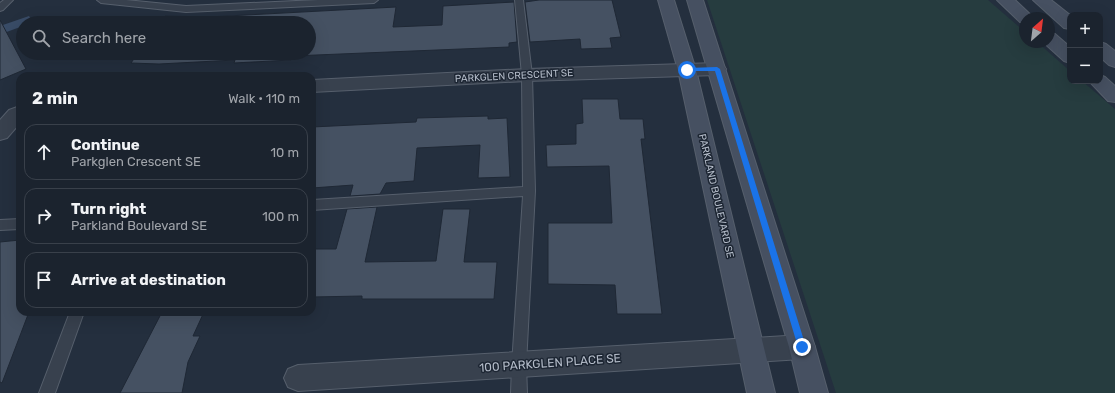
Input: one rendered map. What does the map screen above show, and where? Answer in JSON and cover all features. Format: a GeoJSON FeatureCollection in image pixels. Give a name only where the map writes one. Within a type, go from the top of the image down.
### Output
{"type":"FeatureCollection","features":[{"type":"Feature","properties":{"kind":"street","name":"PARKLAND BOULEVARD SE"},"geometry":{"type":"LineString","coordinates":[[666,0],[687,70],[761,393]]}},
{"type":"Feature","properties":{"kind":"street"},"geometry":{"type":"LineString","coordinates":[[695,0],[802,347],[814,393]]}},
{"type":"Feature","properties":{"kind":"street"},"geometry":{"type":"LineString","coordinates":[[1005,0],[1019,12]]}},
{"type":"Feature","properties":{"kind":"street"},"geometry":{"type":"LineString","coordinates":[[1041,0],[1067,22]]}},
{"type":"Feature","properties":{"kind":"street"},"geometry":{"type":"LineString","coordinates":[[1055,43],[1067,54]]}},
{"type":"Feature","properties":{"kind":"street"},"geometry":{"type":"LineString","coordinates":[[1103,51],[1115,61]]}},
{"type":"Feature","properties":{"kind":"street","name":"PARKGLEN CRESCENT SE"},"geometry":{"type":"LineString","coordinates":[[316,86],[527,75],[717,69]]}},
{"type":"Feature","properties":{"kind":"street"},"geometry":{"type":"LineString","coordinates":[[1101,84],[1115,96]]}},
{"type":"Feature","properties":{"kind":"street"},"geometry":{"type":"LineString","coordinates":[[0,133],[16,115]]}},
{"type":"Feature","properties":{"kind":"street","name":"100 PARKGLEN PLACE SE"},"geometry":{"type":"LineString","coordinates":[[298,378],[802,347]]}},
{"type":"Feature","properties":{"kind":"lane"},"geometry":{"type":"LineString","coordinates":[[0,8],[9,0]]}},
{"type":"Feature","properties":{"kind":"lane"},"geometry":{"type":"LineString","coordinates":[[101,0],[186,9],[374,0]]}},
{"type":"Feature","properties":{"kind":"lane"},"geometry":{"type":"LineString","coordinates":[[518,0],[527,75],[529,191],[519,365],[519,393]]}},
{"type":"Feature","properties":{"kind":"lane"},"geometry":{"type":"LineString","coordinates":[[316,205],[529,191]]}},
{"type":"Feature","properties":{"kind":"lane"},"geometry":{"type":"LineString","coordinates":[[0,225],[16,224]]}},
{"type":"Feature","properties":{"kind":"lane"},"geometry":{"type":"LineString","coordinates":[[47,393],[76,316]]}},
{"type":"Feature","properties":{"kind":"green space"},"geometry":{"type":"Polygon","coordinates":[[[707,0],[988,0],[1019,27],[1019,48],[1044,48],[1067,68],[1067,84],[1086,84],[1115,109],[1115,393],[836,393],[707,0]]]}},
{"type":"Feature","properties":{"kind":"water"},"geometry":{"type":"Polygon","coordinates":[[[16,20],[16,29],[1,34],[0,26],[16,20]]]}},
{"type":"Feature","properties":{"kind":"building"},"geometry":{"type":"Polygon","coordinates":[[[539,0],[612,0],[621,37],[610,38],[612,48],[581,49],[580,39],[530,42],[525,2],[539,0]]]}},
{"type":"Feature","properties":{"kind":"building"},"geometry":{"type":"Polygon","coordinates":[[[514,2],[517,42],[509,43],[509,47],[316,55],[316,16],[228,16],[396,7],[393,27],[442,25],[443,6],[514,2]]]}},
{"type":"Feature","properties":{"kind":"building"},"geometry":{"type":"Polygon","coordinates":[[[0,20],[16,50],[16,60],[21,60],[26,69],[0,80],[0,20]]]}},
{"type":"Feature","properties":{"kind":"building"},"geometry":{"type":"Polygon","coordinates":[[[133,60],[235,60],[159,64],[131,63],[133,60]]]}},
{"type":"Feature","properties":{"kind":"building"},"geometry":{"type":"Polygon","coordinates":[[[235,60],[291,60],[234,63],[235,60]]]}},
{"type":"Feature","properties":{"kind":"building"},"geometry":{"type":"Polygon","coordinates":[[[582,99],[618,99],[620,119],[643,119],[645,139],[641,139],[662,314],[617,314],[615,285],[548,284],[548,223],[612,223],[609,166],[547,167],[546,145],[576,144],[576,124],[583,123],[582,99]]]}},
{"type":"Feature","properties":{"kind":"building"},"geometry":{"type":"Polygon","coordinates":[[[488,116],[488,119],[507,118],[510,177],[478,178],[480,145],[417,148],[414,181],[386,183],[380,194],[350,196],[353,185],[316,188],[316,127],[416,122],[417,118],[488,116]]]}},
{"type":"Feature","properties":{"kind":"building"},"geometry":{"type":"Polygon","coordinates":[[[377,207],[365,262],[436,261],[443,209],[470,209],[464,262],[497,262],[494,299],[362,299],[362,296],[316,297],[316,249],[336,249],[347,209],[377,207]]]}},
{"type":"Feature","properties":{"kind":"building"},"geometry":{"type":"Polygon","coordinates":[[[16,240],[16,316],[27,316],[2,383],[0,382],[0,242],[16,240]]]}},
{"type":"Feature","properties":{"kind":"building"},"geometry":{"type":"Polygon","coordinates":[[[160,316],[202,316],[193,336],[200,336],[188,362],[182,393],[120,393],[160,316]]]}},
{"type":"Feature","properties":{"kind":"route"},"geometry":{"type":"LineString","coordinates":[[687,70],[717,69],[802,347]]}}]}
